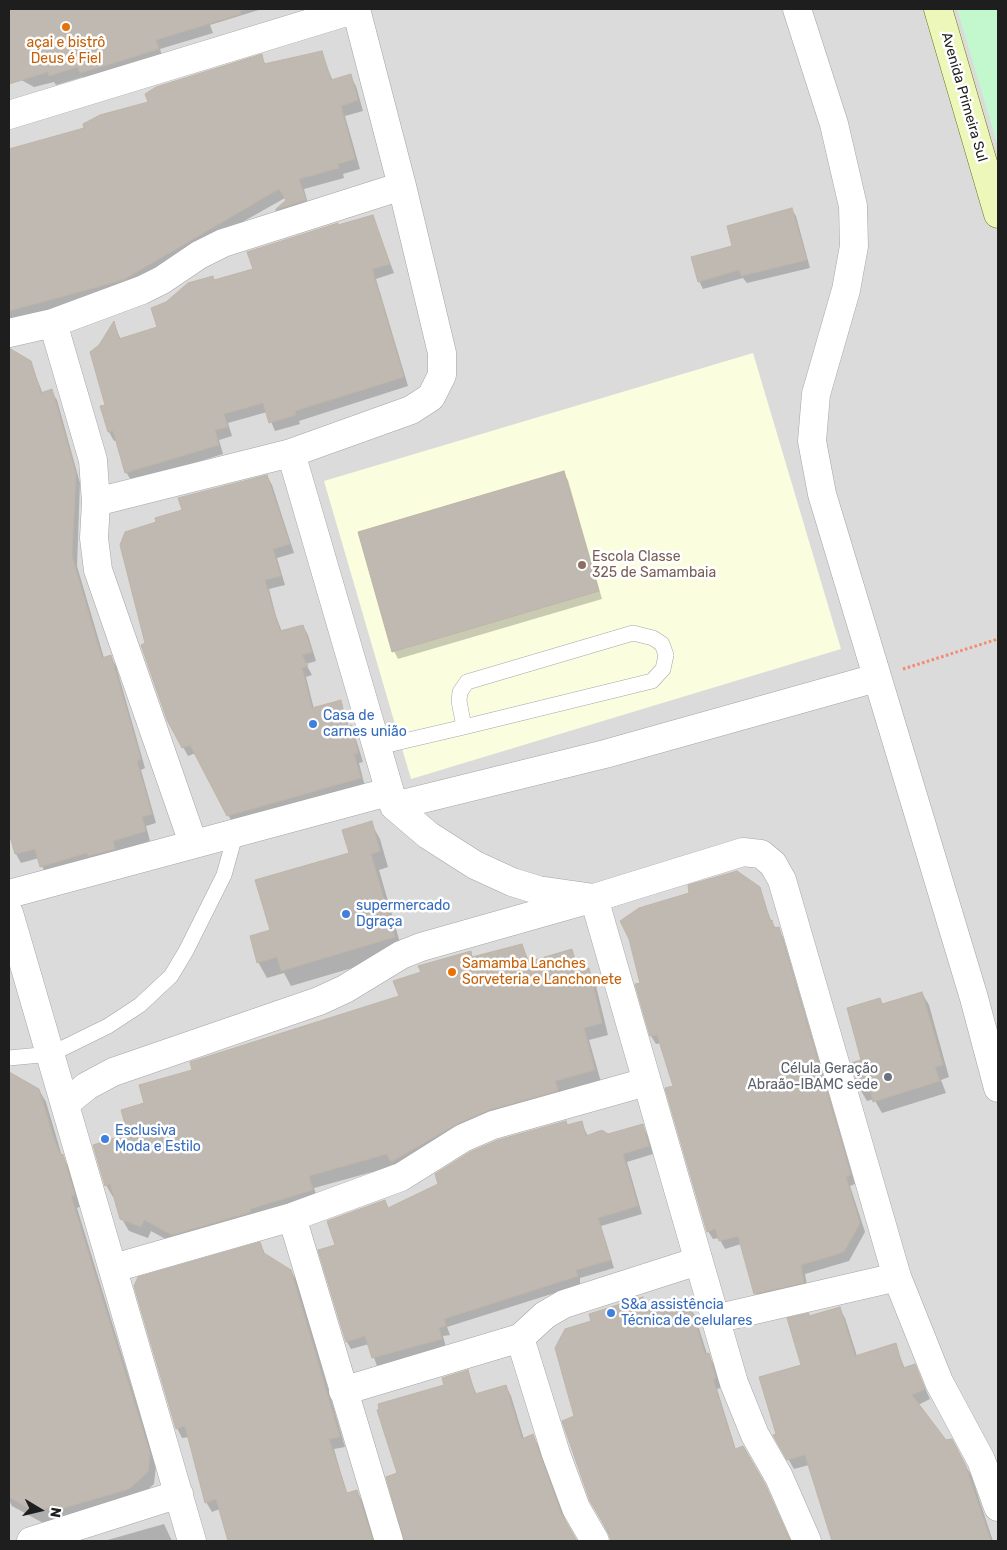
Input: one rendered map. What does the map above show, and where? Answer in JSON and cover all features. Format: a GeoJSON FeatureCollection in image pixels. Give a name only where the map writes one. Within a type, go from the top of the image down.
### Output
{"type":"FeatureCollection","features":[{"type":"Feature","properties":{"kind":"street"},"geometry":{"type":"LineString","coordinates":[[9,115],[356,9],[402,186],[442,353],[442,375],[431,397],[411,410],[291,453],[96,502]]}},
{"type":"Feature","properties":{"kind":"street"},"geometry":{"type":"LineString","coordinates":[[797,9],[834,124],[853,206],[854,246],[846,290],[816,394],[812,440],[822,494],[974,998],[998,1088]]}},
{"type":"Feature","properties":{"kind":"street","name":"Avenida Primeira Sul"},"geometry":{"type":"LineString","coordinates":[[938,9],[998,214]]}},
{"type":"Feature","properties":{"kind":"street"},"geometry":{"type":"LineString","coordinates":[[9,333],[53,323],[142,290],[162,280],[199,255],[223,243],[402,186]]}},
{"type":"Feature","properties":{"kind":"street"},"geometry":{"type":"LineString","coordinates":[[53,323],[93,460],[96,502],[94,538],[98,570],[193,843]]}},
{"type":"Feature","properties":{"kind":"street"},"geometry":{"type":"LineString","coordinates":[[291,453],[391,799],[428,835],[475,865],[512,882],[538,890],[594,898]]}},
{"type":"Feature","properties":{"kind":"street"},"geometry":{"type":"LineString","coordinates":[[9,894],[236,832],[605,754],[876,678]]}},
{"type":"Feature","properties":{"kind":"street"},"geometry":{"type":"LineString","coordinates":[[66,1103],[87,1086],[113,1072],[319,1001],[344,990],[401,955],[421,947],[594,898],[743,852],[761,854],[773,864],[782,880],[897,1277],[939,1382],[981,1460],[998,1506]]}},
{"type":"Feature","properties":{"kind":"street"},"geometry":{"type":"LineString","coordinates":[[594,898],[734,1383],[755,1435],[779,1477],[807,1541]]}},
{"type":"Feature","properties":{"kind":"street"},"geometry":{"type":"LineString","coordinates":[[11,929],[52,1054],[192,1541]]}},
{"type":"Feature","properties":{"kind":"street"},"geometry":{"type":"LineString","coordinates":[[114,1268],[292,1217],[401,1177],[463,1138],[493,1125],[646,1082]]}},
{"type":"Feature","properties":{"kind":"street"},"geometry":{"type":"LineString","coordinates":[[292,1217],[389,1541]]}},
{"type":"Feature","properties":{"kind":"street"},"geometry":{"type":"LineString","coordinates":[[343,1391],[520,1338],[545,1315],[564,1304],[698,1260]]}},
{"type":"Feature","properties":{"kind":"street"},"geometry":{"type":"LineString","coordinates":[[715,1319],[897,1277]]}},
{"type":"Feature","properties":{"kind":"street"},"geometry":{"type":"LineString","coordinates":[[520,1338],[573,1499],[595,1541]]}},
{"type":"Feature","properties":{"kind":"street"},"geometry":{"type":"LineString","coordinates":[[30,1541],[179,1494]]}},
{"type":"Feature","properties":{"kind":"lane"},"geometry":{"type":"LineString","coordinates":[[375,748],[464,727],[652,681],[663,669],[666,655],[662,644],[653,638],[633,634],[467,682],[460,692],[459,701],[464,727]]}},
{"type":"Feature","properties":{"kind":"lane"},"geometry":{"type":"LineString","coordinates":[[9,1058],[52,1054],[108,1026],[140,1005],[171,976],[186,951],[224,875],[236,832]]}},
{"type":"Feature","properties":{"kind":"path"},"geometry":{"type":"LineString","coordinates":[[876,678],[998,640]]}},
{"type":"Feature","properties":{"kind":"shaded area"},"geometry":{"type":"Polygon","coordinates":[[[9,9],[998,9],[998,1541],[9,1541],[9,9]]]}},
{"type":"Feature","properties":{"kind":"shaded area","name":"Escola Classe 325 de Samambaia"},"geometry":{"type":"Polygon","coordinates":[[[753,353],[841,649],[411,779],[324,481],[753,353]]]}},
{"type":"Feature","properties":{"kind":"green space"},"geometry":{"type":"Polygon","coordinates":[[[957,9],[998,9],[998,147],[957,9]]]}},
{"type":"Feature","properties":{"kind":"building"},"geometry":{"type":"Polygon","coordinates":[[[9,9],[240,9],[241,14],[156,40],[159,49],[107,65],[80,73],[78,67],[49,76],[48,72],[9,84],[9,9]]]}},
{"type":"Feature","properties":{"kind":"building"},"geometry":{"type":"Polygon","coordinates":[[[322,51],[331,80],[351,74],[358,100],[341,106],[355,159],[338,164],[339,168],[299,179],[306,200],[275,210],[286,200],[279,189],[123,280],[9,311],[9,149],[84,128],[83,124],[100,115],[148,102],[145,94],[156,87],[262,54],[264,64],[322,51]]]}},
{"type":"Feature","properties":{"kind":"building"},"geometry":{"type":"Polygon","coordinates":[[[792,208],[807,260],[741,276],[739,270],[698,282],[691,257],[732,246],[727,226],[792,208]]]}},
{"type":"Feature","properties":{"kind":"building"},"geometry":{"type":"Polygon","coordinates":[[[373,215],[390,264],[372,269],[404,377],[295,411],[296,415],[269,423],[263,403],[224,414],[228,427],[215,430],[219,445],[125,473],[113,431],[108,432],[100,406],[105,405],[90,352],[99,345],[114,321],[119,339],[157,327],[151,308],[166,302],[188,283],[213,276],[214,280],[253,269],[247,252],[338,223],[338,225],[373,215]]]}},
{"type":"Feature","properties":{"kind":"building"},"geometry":{"type":"Polygon","coordinates":[[[9,348],[31,361],[41,393],[52,389],[76,473],[72,556],[102,658],[111,655],[141,759],[137,761],[152,814],[142,817],[146,831],[113,841],[115,849],[88,856],[87,853],[40,867],[35,849],[15,854],[9,833],[9,348]]]}},
{"type":"Feature","properties":{"kind":"building"},"geometry":{"type":"Polygon","coordinates":[[[564,471],[599,591],[392,652],[358,532],[564,471]]]}},
{"type":"Feature","properties":{"kind":"building"},"geometry":{"type":"Polygon","coordinates":[[[267,475],[290,544],[273,549],[281,576],[265,580],[280,631],[303,625],[312,652],[302,655],[308,666],[302,668],[312,708],[341,700],[347,726],[351,725],[355,738],[358,753],[354,754],[361,778],[227,816],[190,745],[182,748],[167,720],[141,645],[145,643],[120,545],[125,532],[156,522],[155,518],[182,510],[178,498],[267,475]]]}},
{"type":"Feature","properties":{"kind":"building"},"geometry":{"type":"Polygon","coordinates":[[[372,821],[380,851],[371,854],[395,937],[281,971],[277,957],[257,963],[250,936],[270,930],[255,880],[349,853],[342,830],[372,821]]]}},
{"type":"Feature","properties":{"kind":"building"},"geometry":{"type":"Polygon","coordinates":[[[737,871],[760,887],[770,921],[772,920],[774,928],[779,927],[851,1175],[846,1177],[860,1223],[844,1252],[801,1265],[804,1283],[754,1294],[738,1236],[719,1241],[715,1229],[707,1232],[665,1088],[673,1086],[657,1035],[650,1036],[635,984],[640,983],[629,939],[620,921],[639,908],[689,893],[688,885],[737,871]]]}},
{"type":"Feature","properties":{"kind":"building"},"geometry":{"type":"Polygon","coordinates":[[[522,944],[528,962],[572,949],[578,970],[589,968],[602,1023],[584,1028],[595,1070],[555,1081],[558,1091],[489,1110],[457,1124],[391,1162],[387,1154],[309,1176],[313,1190],[250,1209],[251,1212],[172,1235],[144,1220],[141,1227],[120,1219],[110,1184],[105,1186],[93,1145],[128,1134],[121,1110],[144,1103],[139,1085],[192,1070],[190,1062],[399,996],[393,981],[421,972],[418,966],[471,951],[472,957],[522,944]]]}},
{"type":"Feature","properties":{"kind":"building"},"geometry":{"type":"Polygon","coordinates":[[[922,992],[943,1065],[935,1067],[940,1081],[873,1102],[869,1086],[859,1089],[851,1063],[861,1060],[847,1008],[880,998],[882,1004],[922,992]]]}},
{"type":"Feature","properties":{"kind":"building"},"geometry":{"type":"Polygon","coordinates":[[[9,1072],[39,1089],[55,1142],[61,1155],[63,1154],[75,1195],[71,1196],[150,1453],[148,1472],[129,1489],[57,1510],[56,1505],[35,1512],[9,1497],[9,1072]]]}},
{"type":"Feature","properties":{"kind":"building"},"geometry":{"type":"Polygon","coordinates":[[[566,1121],[567,1125],[582,1121],[586,1136],[602,1130],[608,1134],[643,1124],[649,1146],[623,1154],[638,1206],[598,1218],[611,1260],[576,1270],[578,1276],[444,1319],[446,1326],[439,1328],[442,1339],[372,1358],[365,1336],[346,1342],[318,1250],[335,1245],[327,1221],[385,1200],[388,1208],[438,1184],[435,1174],[470,1152],[498,1140],[566,1121]]]}},
{"type":"Feature","properties":{"kind":"building"},"geometry":{"type":"Polygon","coordinates":[[[260,1242],[264,1253],[291,1270],[340,1437],[329,1439],[347,1493],[357,1490],[373,1541],[228,1541],[216,1499],[205,1503],[185,1426],[176,1429],[134,1286],[138,1277],[260,1242]]]}},
{"type":"Feature","properties":{"kind":"building"},"geometry":{"type":"Polygon","coordinates":[[[643,1297],[646,1309],[676,1301],[678,1308],[690,1304],[705,1354],[709,1353],[716,1378],[713,1379],[735,1449],[743,1446],[765,1484],[790,1541],[611,1541],[609,1533],[590,1501],[562,1421],[574,1416],[555,1348],[565,1329],[591,1321],[589,1314],[643,1297]]]}},
{"type":"Feature","properties":{"kind":"building"},"geometry":{"type":"Polygon","coordinates":[[[840,1307],[855,1356],[896,1343],[903,1368],[915,1364],[925,1389],[912,1395],[946,1440],[952,1439],[965,1464],[991,1541],[832,1541],[805,1455],[787,1460],[773,1435],[776,1434],[759,1377],[801,1365],[787,1318],[809,1313],[809,1316],[840,1307]]]}},
{"type":"Feature","properties":{"kind":"building"},"geometry":{"type":"Polygon","coordinates":[[[468,1370],[475,1394],[506,1385],[522,1439],[533,1434],[561,1513],[577,1541],[404,1541],[386,1477],[397,1473],[377,1410],[379,1409],[378,1404],[444,1385],[442,1378],[468,1370]]]}},
{"type":"Feature","properties":{"kind":"place","name":"açai e bistrô Deus é Fiel"},"geometry":{"type":"Point","coordinates":[66,27]}},
{"type":"Feature","properties":{"kind":"place","name":"Escola Classe 325 de Samambaia"},"geometry":{"type":"Point","coordinates":[582,565]}},
{"type":"Feature","properties":{"kind":"place","name":"Casa de carnes união"},"geometry":{"type":"Point","coordinates":[313,724]}},
{"type":"Feature","properties":{"kind":"place","name":"supermercado Dgraça"},"geometry":{"type":"Point","coordinates":[346,914]}},
{"type":"Feature","properties":{"kind":"place","name":"Samamba Lanches Sorveteria e Lanchonete"},"geometry":{"type":"Point","coordinates":[452,972]}},
{"type":"Feature","properties":{"kind":"place","name":"Célula Geração Abraão-IBAMC sede"},"geometry":{"type":"Point","coordinates":[888,1077]}},
{"type":"Feature","properties":{"kind":"place","name":"Esclusiva Moda e Estilo"},"geometry":{"type":"Point","coordinates":[105,1139]}},
{"type":"Feature","properties":{"kind":"place","name":"S&a assistência Técnica de celulares"},"geometry":{"type":"Point","coordinates":[611,1313]}}]}
